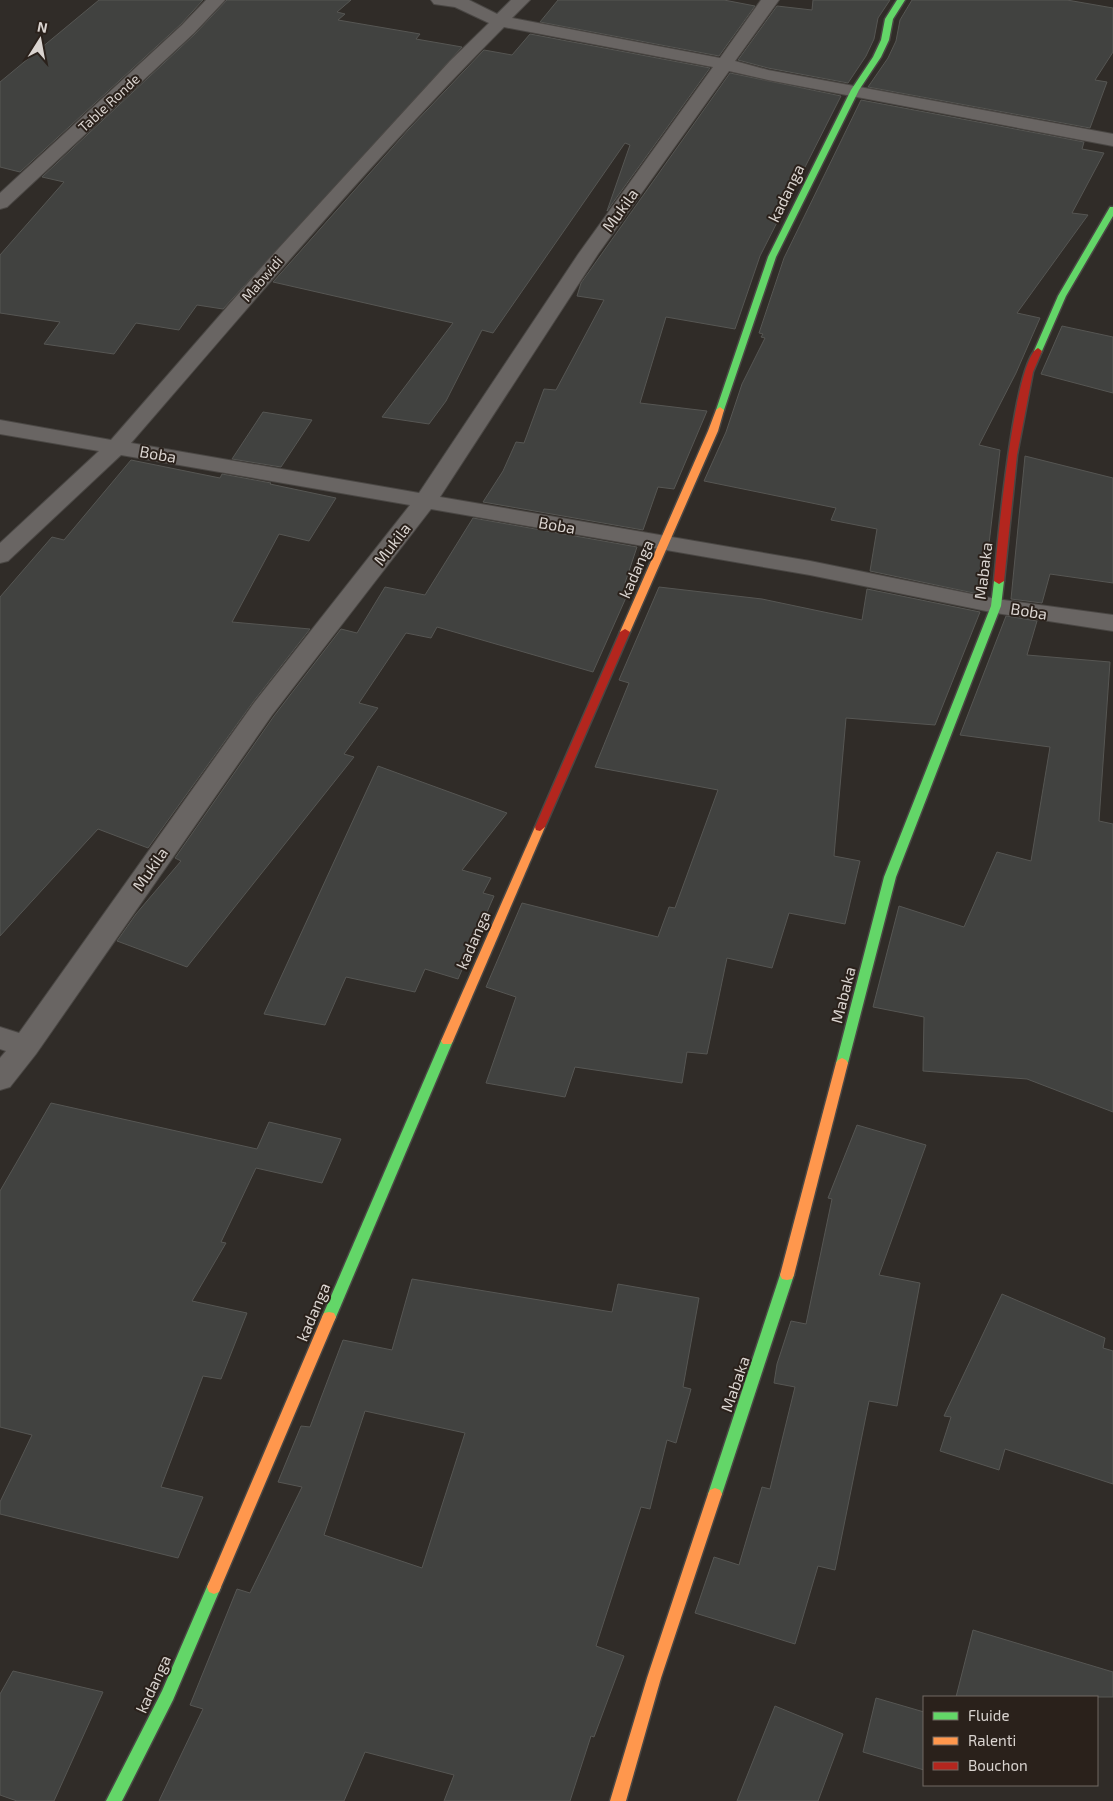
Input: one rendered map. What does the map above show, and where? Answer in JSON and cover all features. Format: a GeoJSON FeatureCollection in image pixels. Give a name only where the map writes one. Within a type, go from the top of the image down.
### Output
{"type":"FeatureCollection","features":[{"type":"Feature","properties":{"kind":"street","name":"Table Ronde"},"geometry":{"type":"LineString","coordinates":[[0,204],[188,29],[216,0]]}},
{"type":"Feature","properties":{"kind":"street"},"geometry":{"type":"LineString","coordinates":[[440,0],[459,2],[499,21],[724,64],[768,75],[1113,140]]}},
{"type":"Feature","properties":{"kind":"street","name":"Mabwidi"},"geometry":{"type":"LineString","coordinates":[[0,556],[116,447],[282,256],[456,65],[521,0]]}},
{"type":"Feature","properties":{"kind":"street","name":"Mukila"},"geometry":{"type":"LineString","coordinates":[[0,1078],[13,1042],[263,709],[424,502],[589,252],[770,0]]}},
{"type":"Feature","properties":{"kind":"street","name":"kadanga"},"geometry":{"type":"LineString","coordinates":[[114,1801],[168,1695],[455,1021],[713,431],[772,257],[855,90],[877,57],[885,40],[889,19],[900,0]]}},
{"type":"Feature","properties":{"kind":"street","name":"Mabaka"},"geometry":{"type":"LineString","coordinates":[[618,1801],[654,1678],[782,1297],[890,877],[996,606],[1012,455],[1029,372],[1062,296],[1113,209]]}},
{"type":"Feature","properties":{"kind":"street","name":"Boba"},"geometry":{"type":"LineString","coordinates":[[0,427],[810,568],[996,606],[1113,624]]}},
{"type":"Feature","properties":{"kind":"building"},"geometry":{"type":"Polygon","coordinates":[[[99,0],[203,0],[181,24],[20,172],[0,167],[0,82],[99,0]]]}},
{"type":"Feature","properties":{"kind":"building"},"geometry":{"type":"Polygon","coordinates":[[[227,0],[351,0],[337,12],[345,14],[338,20],[420,34],[416,39],[462,47],[223,309],[197,305],[179,330],[136,323],[114,354],[44,344],[60,322],[0,313],[0,255],[64,182],[42,177],[195,34],[227,0]]]}},
{"type":"Feature","properties":{"kind":"building"},"geometry":{"type":"Polygon","coordinates":[[[558,0],[724,0],[755,6],[719,56],[540,22],[558,0]]]}},
{"type":"Feature","properties":{"kind":"building"},"geometry":{"type":"Polygon","coordinates":[[[813,0],[890,0],[878,18],[874,39],[866,56],[848,83],[768,68],[738,60],[777,6],[812,10],[813,0]]]}},
{"type":"Feature","properties":{"kind":"building"},"geometry":{"type":"Polygon","coordinates":[[[912,0],[1067,0],[1113,8],[1113,52],[1095,80],[1107,82],[1090,128],[868,87],[888,58],[896,41],[900,20],[912,0]]]}},
{"type":"Feature","properties":{"kind":"building"},"geometry":{"type":"Polygon","coordinates":[[[530,34],[710,68],[607,211],[630,145],[625,143],[493,333],[482,330],[446,401],[429,424],[382,417],[453,323],[273,282],[409,129],[484,50],[512,55],[530,34]]]}},
{"type":"Feature","properties":{"kind":"building"},"geometry":{"type":"Polygon","coordinates":[[[730,73],[841,96],[760,256],[735,329],[666,317],[640,403],[707,411],[674,489],[658,487],[643,530],[483,502],[503,471],[516,442],[524,443],[544,389],[556,390],[604,300],[577,296],[581,283],[730,73]]]}},
{"type":"Feature","properties":{"kind":"building"},"geometry":{"type":"Polygon","coordinates":[[[861,100],[1084,142],[1082,149],[1104,153],[1072,213],[1088,215],[1017,313],[1040,318],[1016,373],[979,445],[1000,450],[983,595],[870,571],[877,529],[831,520],[836,508],[704,481],[726,432],[742,384],[765,338],[761,337],[763,334],[759,333],[784,258],[861,100]]]}},
{"type":"Feature","properties":{"kind":"building"},"geometry":{"type":"Polygon","coordinates":[[[1062,326],[1113,337],[1113,393],[1041,374],[1062,326]]]}},
{"type":"Feature","properties":{"kind":"building"},"geometry":{"type":"Polygon","coordinates":[[[263,412],[312,420],[281,467],[232,459],[263,412]]]}},
{"type":"Feature","properties":{"kind":"building"},"geometry":{"type":"Polygon","coordinates":[[[1025,456],[1113,478],[1113,583],[1050,574],[1042,603],[1011,599],[1025,456]]]}},
{"type":"Feature","properties":{"kind":"building"},"geometry":{"type":"Polygon","coordinates":[[[131,460],[220,478],[222,474],[271,483],[336,498],[309,541],[279,534],[232,622],[310,629],[253,702],[148,848],[98,829],[0,936],[0,597],[52,537],[64,540],[131,460]]]}},
{"type":"Feature","properties":{"kind":"building"},"geometry":{"type":"Polygon","coordinates":[[[473,518],[637,547],[625,583],[632,584],[593,672],[437,627],[431,638],[406,633],[359,703],[378,708],[344,754],[354,757],[187,967],[117,941],[136,914],[181,861],[175,858],[274,716],[341,629],[357,633],[385,587],[425,595],[473,518]]]}},
{"type":"Feature","properties":{"kind":"building"},"geometry":{"type":"Polygon","coordinates":[[[659,587],[762,599],[862,620],[867,589],[980,612],[935,725],[846,718],[834,856],[860,861],[845,924],[789,913],[772,968],[727,958],[707,1054],[687,1052],[682,1083],[575,1067],[565,1097],[486,1083],[516,997],[486,987],[522,903],[658,937],[669,907],[675,908],[718,790],[595,767],[629,683],[619,680],[659,587]]]}},
{"type":"Feature","properties":{"kind":"building"},"geometry":{"type":"Polygon","coordinates":[[[1006,616],[1037,621],[1027,655],[1110,662],[1099,821],[1113,824],[1113,1112],[1027,1079],[923,1071],[924,1017],[873,1007],[899,906],[964,927],[997,852],[1031,861],[1050,747],[960,735],[1006,616]]]}},
{"type":"Feature","properties":{"kind":"building"},"geometry":{"type":"Polygon","coordinates":[[[378,766],[507,813],[462,870],[491,878],[483,893],[494,896],[458,979],[425,969],[415,992],[346,977],[325,1025],[264,1014],[378,766]]]}},
{"type":"Feature","properties":{"kind":"building"},"geometry":{"type":"Polygon","coordinates":[[[51,1103],[257,1149],[269,1122],[341,1139],[322,1183],[256,1168],[221,1242],[226,1243],[192,1301],[247,1313],[221,1379],[203,1376],[161,1487],[203,1497],[178,1558],[0,1514],[0,1502],[32,1435],[0,1427],[0,1191],[51,1103]]]}},
{"type":"Feature","properties":{"kind":"building"},"geometry":{"type":"Polygon","coordinates":[[[857,1125],[926,1145],[879,1275],[920,1283],[897,1406],[869,1401],[835,1570],[818,1566],[795,1644],[695,1613],[714,1557],[739,1565],[762,1487],[770,1489],[795,1387],[774,1383],[777,1364],[791,1321],[806,1324],[832,1199],[828,1198],[857,1125]]]}},
{"type":"Feature","properties":{"kind":"building"},"geometry":{"type":"Polygon","coordinates":[[[412,1279],[612,1312],[618,1284],[699,1298],[683,1387],[691,1389],[676,1443],[667,1440],[650,1509],[641,1507],[596,1646],[624,1656],[594,1737],[591,1736],[570,1801],[444,1801],[454,1775],[365,1752],[344,1801],[159,1801],[203,1709],[190,1705],[237,1589],[250,1593],[302,1487],[278,1482],[301,1426],[310,1427],[343,1340],[392,1350],[412,1279]],[[365,1411],[324,1535],[422,1568],[465,1433],[365,1411]]]}},
{"type":"Feature","properties":{"kind":"building"},"geometry":{"type":"Polygon","coordinates":[[[1002,1294],[1105,1338],[1103,1348],[1113,1351],[1113,1484],[1005,1449],[999,1470],[940,1451],[951,1417],[944,1416],[1002,1294]]]}},
{"type":"Feature","properties":{"kind":"building"},"geometry":{"type":"Polygon","coordinates":[[[973,1630],[1113,1672],[1113,1697],[956,1696],[973,1630]]]}},
{"type":"Feature","properties":{"kind":"building"},"geometry":{"type":"Polygon","coordinates":[[[13,1671],[103,1692],[54,1801],[17,1801],[0,1795],[0,1694],[13,1671]]]}},
{"type":"Feature","properties":{"kind":"building"},"geometry":{"type":"Polygon","coordinates":[[[876,1698],[923,1712],[923,1770],[863,1752],[876,1698]]]}},
{"type":"Feature","properties":{"kind":"building"},"geometry":{"type":"Polygon","coordinates":[[[775,1706],[843,1734],[818,1801],[737,1801],[775,1706]]]}},
{"type":"Feature","properties":{"kind":"traffic: fast"},"geometry":{"type":"LineString","coordinates":[[720,410],[772,257],[855,90],[877,57],[885,40],[889,19],[901,0]]}},
{"type":"Feature","properties":{"kind":"traffic: fast"},"geometry":{"type":"LineString","coordinates":[[1038,351],[1062,296],[1113,209]]}},
{"type":"Feature","properties":{"kind":"traffic: fast"},"geometry":{"type":"LineString","coordinates":[[842,1063],[890,877],[996,606],[999,581]]}},
{"type":"Feature","properties":{"kind":"traffic: fast"},"geometry":{"type":"LineString","coordinates":[[329,1317],[447,1041]]}},
{"type":"Feature","properties":{"kind":"traffic: fast"},"geometry":{"type":"LineString","coordinates":[[715,1494],[787,1275]]}},
{"type":"Feature","properties":{"kind":"traffic: fast"},"geometry":{"type":"LineString","coordinates":[[114,1801],[168,1695],[214,1587]]}},
{"type":"Feature","properties":{"kind":"traffic: slow"},"geometry":{"type":"LineString","coordinates":[[625,632],[713,431],[720,410]]}},
{"type":"Feature","properties":{"kind":"traffic: slow"},"geometry":{"type":"LineString","coordinates":[[447,1041],[540,827]]}},
{"type":"Feature","properties":{"kind":"traffic: slow"},"geometry":{"type":"LineString","coordinates":[[787,1275],[842,1063]]}},
{"type":"Feature","properties":{"kind":"traffic: slow"},"geometry":{"type":"LineString","coordinates":[[214,1587],[329,1317]]}},
{"type":"Feature","properties":{"kind":"traffic: slow"},"geometry":{"type":"LineString","coordinates":[[618,1801],[654,1678],[715,1494]]}},
{"type":"Feature","properties":{"kind":"traffic: jam"},"geometry":{"type":"LineString","coordinates":[[999,581],[1012,455],[1029,372],[1038,351]]}},
{"type":"Feature","properties":{"kind":"traffic: jam"},"geometry":{"type":"LineString","coordinates":[[540,827],[625,632]]}}]}
